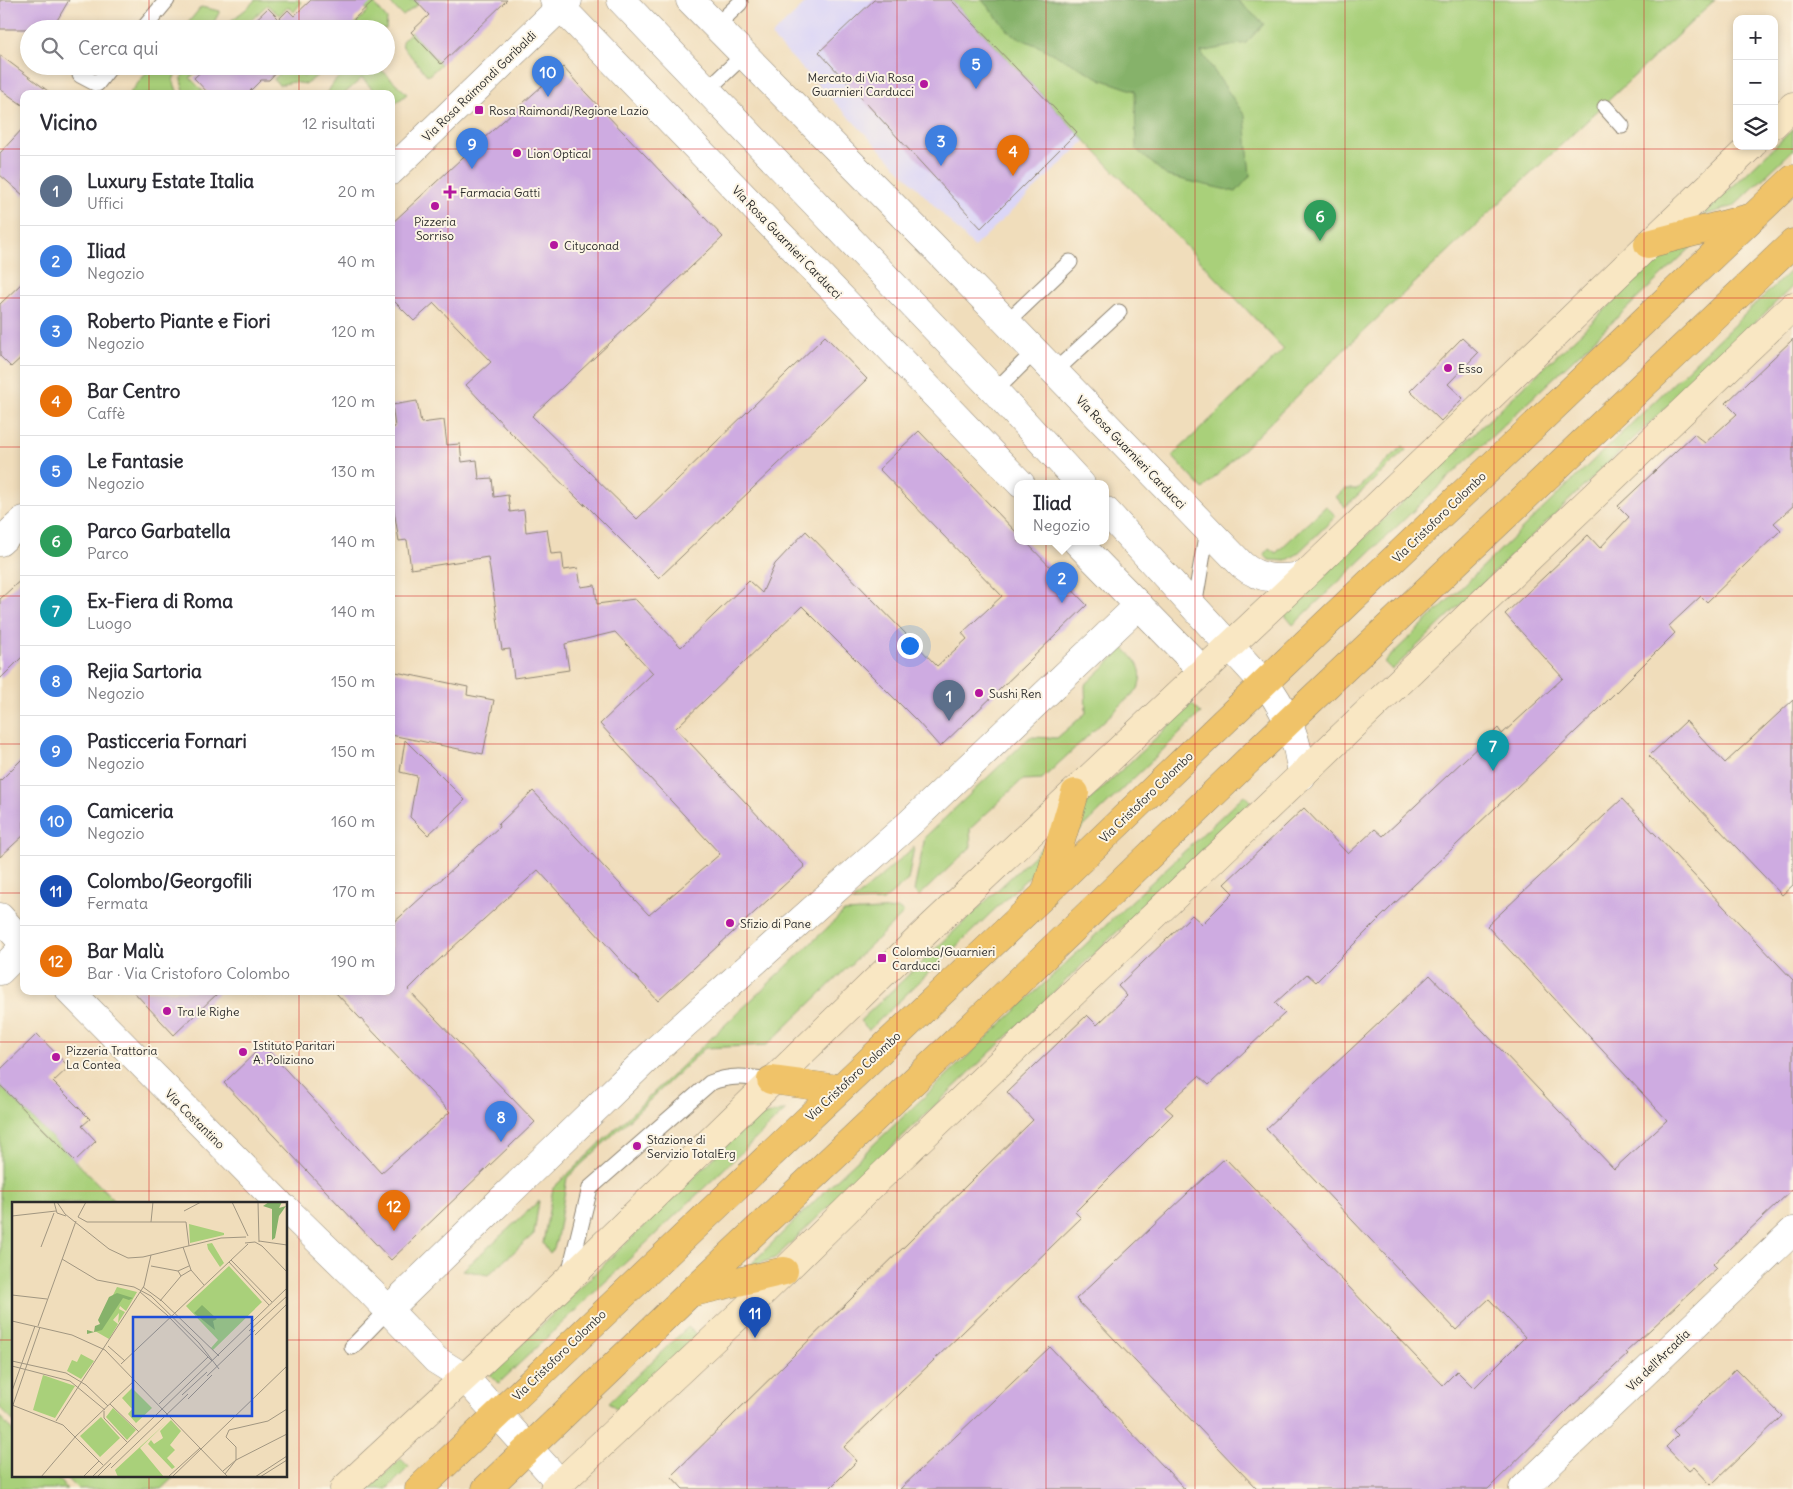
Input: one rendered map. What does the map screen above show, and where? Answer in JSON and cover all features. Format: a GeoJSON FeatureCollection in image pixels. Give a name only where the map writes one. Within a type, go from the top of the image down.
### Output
{"type":"FeatureCollection","features":[{"type":"Feature","properties":{"kind":"main road"},"geometry":{"type":"LineString","coordinates":[[1778,120],[1793,106]]}},
{"type":"Feature","properties":{"kind":"main road"},"geometry":{"type":"LineString","coordinates":[[344,1489],[465,1378],[931,927],[1304,576],[1746,150]]}},
{"type":"Feature","properties":{"kind":"main road","name":"Via Cristoforo Colombo"},"geometry":{"type":"LineString","coordinates":[[419,1489],[1793,179]]}},
{"type":"Feature","properties":{"kind":"main road"},"geometry":{"type":"LineString","coordinates":[[1648,244],[1753,217]]}},
{"type":"Feature","properties":{"kind":"main road"},"geometry":{"type":"LineString","coordinates":[[486,1489],[689,1294],[990,1010],[1288,722],[1793,243]]}},
{"type":"Feature","properties":{"kind":"main road"},"geometry":{"type":"LineString","coordinates":[[560,1487],[1793,306]]}},
{"type":"Feature","properties":{"kind":"main road"},"geometry":{"type":"LineString","coordinates":[[1046,893],[1075,793]]}},
{"type":"Feature","properties":{"kind":"main road"},"geometry":{"type":"LineString","coordinates":[[772,1080],[839,1089]]}},
{"type":"Feature","properties":{"kind":"main road"},"geometry":{"type":"LineString","coordinates":[[689,1294],[784,1271]]}},
{"type":"Feature","properties":{"kind":"street"},"geometry":{"type":"LineString","coordinates":[[621,0],[1077,480]]}},
{"type":"Feature","properties":{"kind":"street","name":"Via Rosa Guarnieri Carducci"},"geometry":{"type":"LineString","coordinates":[[690,0],[746,54],[1242,565],[1257,575],[1272,578],[1304,576]]}},
{"type":"Feature","properties":{"kind":"street","name":"Via Rosa Guarnieri Carducci"},"geometry":{"type":"LineString","coordinates":[[561,2],[1017,480]]}},
{"type":"Feature","properties":{"kind":"street","name":"Via Rosa Raimondi Garibaldi"},"geometry":{"type":"LineString","coordinates":[[395,167],[561,2]]}},
{"type":"Feature","properties":{"kind":"street"},"geometry":{"type":"LineString","coordinates":[[1109,515],[1264,683],[1276,699],[1288,722],[1298,749],[1302,776]]}},
{"type":"Feature","properties":{"kind":"street"},"geometry":{"type":"LineString","coordinates":[[0,542],[20,524]]}},
{"type":"Feature","properties":{"kind":"street"},"geometry":{"type":"LineString","coordinates":[[1080,545],[1203,671]]}},
{"type":"Feature","properties":{"kind":"street"},"geometry":{"type":"LineString","coordinates":[[388,1310],[658,1048],[911,822],[1139,605]]}},
{"type":"Feature","properties":{"kind":"street"},"geometry":{"type":"LineString","coordinates":[[0,917],[20,941]]}},
{"type":"Feature","properties":{"kind":"street"},"geometry":{"type":"LineString","coordinates":[[0,971],[20,950]]}},
{"type":"Feature","properties":{"kind":"street","name":"Via Costantino"},"geometry":{"type":"LineString","coordinates":[[74,995],[278,1202]]}},
{"type":"Feature","properties":{"kind":"street"},"geometry":{"type":"LineString","coordinates":[[288,1212],[436,1360],[465,1378],[528,1448],[560,1487]]}},
{"type":"Feature","properties":{"kind":"street","name":"Via dell'Arcadia"},"geometry":{"type":"LineString","coordinates":[[1524,1489],[1793,1231]]}},
{"type":"Feature","properties":{"kind":"lane"},"geometry":{"type":"LineString","coordinates":[[150,20],[167,0]]}},
{"type":"Feature","properties":{"kind":"lane"},"geometry":{"type":"LineString","coordinates":[[716,26],[740,3]]}},
{"type":"Feature","properties":{"kind":"lane"},"geometry":{"type":"LineString","coordinates":[[707,90],[746,54]]}},
{"type":"Feature","properties":{"kind":"lane"},"geometry":{"type":"LineString","coordinates":[[80,75],[97,84],[104,75]]}},
{"type":"Feature","properties":{"kind":"lane"},"geometry":{"type":"LineString","coordinates":[[1605,107],[1622,126]]}},
{"type":"Feature","properties":{"kind":"lane"},"geometry":{"type":"LineString","coordinates":[[1006,323],[1070,262]]}},
{"type":"Feature","properties":{"kind":"lane"},"geometry":{"type":"LineString","coordinates":[[1054,372],[1119,312]]}},
{"type":"Feature","properties":{"kind":"lane"},"geometry":{"type":"LineString","coordinates":[[995,392],[1034,352]]}},
{"type":"Feature","properties":{"kind":"lane"},"geometry":{"type":"LineString","coordinates":[[1194,607],[1207,530]]}},
{"type":"Feature","properties":{"kind":"lane"},"geometry":{"type":"LineString","coordinates":[[569,1278],[590,1188],[710,1083],[733,1076],[772,1080]]}},
{"type":"Feature","properties":{"kind":"lane"},"geometry":{"type":"LineString","coordinates":[[352,1347],[388,1310]]}},
{"type":"Feature","properties":{"kind":"shaded area","name":"Mercato di Via Rosa Guarnieri Carducci"},"geometry":{"type":"Polygon","coordinates":[[[809,0],[951,0],[1086,140],[974,247],[771,36],[809,0]]]}},
{"type":"Feature","properties":{"kind":"green space"},"geometry":{"type":"Polygon","coordinates":[[[255,0],[299,0],[301,3],[294,12],[288,7],[279,15],[267,5],[251,20],[232,20],[255,0]]]}},
{"type":"Feature","properties":{"kind":"green space"},"geometry":{"type":"Polygon","coordinates":[[[359,0],[371,0],[387,20],[359,20],[368,11],[359,0]]]}},
{"type":"Feature","properties":{"kind":"green space"},"geometry":{"type":"Polygon","coordinates":[[[387,0],[415,0],[418,4],[403,16],[387,0]]]}},
{"type":"Feature","properties":{"kind":"green space"},"geometry":{"type":"Polygon","coordinates":[[[951,0],[1715,0],[1351,343],[1203,489],[1172,456],[1284,349],[951,0]]]}},
{"type":"Feature","properties":{"kind":"green space"},"geometry":{"type":"Polygon","coordinates":[[[982,0],[1237,0],[1264,24],[1246,43],[1201,52],[1245,116],[1250,176],[1236,192],[1167,176],[1136,149],[1135,91],[1103,80],[1038,46],[1012,35],[982,0]]]}},
{"type":"Feature","properties":{"kind":"green space"},"geometry":{"type":"Polygon","coordinates":[[[201,7],[220,11],[215,20],[190,20],[201,7]]]}},
{"type":"Feature","properties":{"kind":"green space"},"geometry":{"type":"Polygon","coordinates":[[[411,32],[441,64],[428,76],[403,47],[402,41],[411,32]]]}},
{"type":"Feature","properties":{"kind":"green space"},"geometry":{"type":"Polygon","coordinates":[[[145,75],[175,75],[173,80],[177,90],[132,90],[145,75]]]}},
{"type":"Feature","properties":{"kind":"green space"},"geometry":{"type":"Polygon","coordinates":[[[183,75],[193,75],[190,78],[202,90],[184,90],[183,75]]]}},
{"type":"Feature","properties":{"kind":"green space"},"geometry":{"type":"Polygon","coordinates":[[[278,75],[302,75],[304,77],[306,75],[318,75],[306,84],[293,82],[279,85],[274,79],[278,75]]]}},
{"type":"Feature","properties":{"kind":"green space"},"geometry":{"type":"Polygon","coordinates":[[[342,75],[387,75],[407,94],[395,104],[395,90],[373,90],[362,78],[348,90],[329,90],[342,75]]]}},
{"type":"Feature","properties":{"kind":"green space"},"geometry":{"type":"Polygon","coordinates":[[[1793,129],[1793,150],[1734,206],[1702,216],[1771,150],[1778,150],[1778,143],[1793,129]]]}},
{"type":"Feature","properties":{"kind":"green space"},"geometry":{"type":"Polygon","coordinates":[[[1699,240],[1293,625],[1284,614],[1667,251],[1699,240]]]}},
{"type":"Feature","properties":{"kind":"green space"},"geometry":{"type":"Polygon","coordinates":[[[1793,268],[1793,286],[1392,670],[1384,662],[1793,268]]]}},
{"type":"Feature","properties":{"kind":"green space"},"geometry":{"type":"Polygon","coordinates":[[[1403,446],[1406,450],[1345,507],[1336,497],[1344,489],[1357,489],[1403,446]]]}},
{"type":"Feature","properties":{"kind":"green space"},"geometry":{"type":"Polygon","coordinates":[[[1326,506],[1336,516],[1297,554],[1286,561],[1269,560],[1264,554],[1269,548],[1276,553],[1326,506]]]}},
{"type":"Feature","properties":{"kind":"green space"},"geometry":{"type":"Polygon","coordinates":[[[1124,648],[1133,658],[1140,671],[1141,676],[1138,689],[1042,779],[1022,780],[970,829],[971,847],[919,896],[914,891],[925,837],[1030,737],[1057,738],[1086,713],[1085,685],[1124,648]]]}},
{"type":"Feature","properties":{"kind":"green space"},"geometry":{"type":"Polygon","coordinates":[[[1192,704],[1201,713],[1070,840],[1080,809],[1192,704]]]}},
{"type":"Feature","properties":{"kind":"green space"},"geometry":{"type":"Polygon","coordinates":[[[1244,795],[1252,803],[775,1258],[747,1268],[835,1181],[1244,795]]]}},
{"type":"Feature","properties":{"kind":"green space"},"geometry":{"type":"Polygon","coordinates":[[[1051,839],[1038,868],[869,1030],[860,1021],[1051,839]]]}},
{"type":"Feature","properties":{"kind":"green space"},"geometry":{"type":"Polygon","coordinates":[[[914,847],[908,880],[883,901],[852,902],[914,847]]]}},
{"type":"Feature","properties":{"kind":"green space"},"geometry":{"type":"Polygon","coordinates":[[[899,909],[904,913],[767,1045],[705,1048],[567,1178],[557,1238],[554,1248],[549,1253],[543,1243],[553,1188],[844,912],[899,909]]]}},
{"type":"Feature","properties":{"kind":"green space"},"geometry":{"type":"Polygon","coordinates":[[[0,1085],[116,1202],[12,1202],[12,1420],[0,1408],[0,1085]]]}},
{"type":"Feature","properties":{"kind":"green space"},"geometry":{"type":"Polygon","coordinates":[[[786,1110],[499,1383],[490,1375],[755,1118],[786,1110]]]}},
{"type":"Feature","properties":{"kind":"green space"},"geometry":{"type":"Polygon","coordinates":[[[539,1201],[534,1234],[488,1275],[463,1270],[539,1201]]]}},
{"type":"Feature","properties":{"kind":"green space"},"geometry":{"type":"Polygon","coordinates":[[[688,1327],[697,1335],[619,1411],[609,1402],[688,1327]]]}},
{"type":"Feature","properties":{"kind":"green space"},"geometry":{"type":"Polygon","coordinates":[[[0,1417],[12,1430],[12,1476],[55,1476],[67,1489],[0,1489],[0,1417]]]}},
{"type":"Feature","properties":{"kind":"green space"},"geometry":{"type":"Polygon","coordinates":[[[401,1459],[409,1467],[387,1489],[369,1489],[401,1459]]]}},
{"type":"Feature","properties":{"kind":"green space"},"geometry":{"type":"Polygon","coordinates":[[[65,1476],[175,1476],[161,1489],[78,1489],[65,1476]]]}},
{"type":"Feature","properties":{"kind":"building"},"geometry":{"type":"Polygon","coordinates":[[[0,0],[69,0],[57,20],[20,20],[20,29],[0,29],[0,0]]]}},
{"type":"Feature","properties":{"kind":"building"},"geometry":{"type":"Polygon","coordinates":[[[311,0],[374,0],[354,20],[255,20],[268,8],[279,19],[288,10],[294,16],[311,0]]]}},
{"type":"Feature","properties":{"kind":"building"},"geometry":{"type":"Polygon","coordinates":[[[415,0],[507,0],[441,64],[411,32],[429,15],[415,0]]]}},
{"type":"Feature","properties":{"kind":"building","name":"Mercato di Via Rosa Guarnieri Carducci"},"geometry":{"type":"Polygon","coordinates":[[[874,0],[951,0],[1077,132],[981,228],[819,52],[874,0]]]}},
{"type":"Feature","properties":{"kind":"building"},"geometry":{"type":"Polygon","coordinates":[[[0,55],[20,70],[20,75],[27,75],[47,90],[20,90],[20,103],[0,89],[0,55]]]}},
{"type":"Feature","properties":{"kind":"building"},"geometry":{"type":"Polygon","coordinates":[[[563,67],[723,237],[532,416],[637,519],[825,336],[867,379],[659,578],[509,431],[466,385],[491,362],[434,303],[414,321],[395,302],[395,220],[563,67]]]}},
{"type":"Feature","properties":{"kind":"building"},"geometry":{"type":"Polygon","coordinates":[[[197,75],[274,75],[269,80],[261,80],[251,90],[205,90],[194,78],[197,75]]]}},
{"type":"Feature","properties":{"kind":"building"},"geometry":{"type":"Polygon","coordinates":[[[20,131],[20,192],[0,175],[0,153],[20,131]]]}},
{"type":"Feature","properties":{"kind":"building"},"geometry":{"type":"Polygon","coordinates":[[[20,285],[20,359],[11,367],[0,356],[0,304],[20,285]]]}},
{"type":"Feature","properties":{"kind":"building","name":"Esso"},"geometry":{"type":"Polygon","coordinates":[[[1462,338],[1478,353],[1448,384],[1463,398],[1441,421],[1410,391],[1462,338]]]}},
{"type":"Feature","properties":{"kind":"building"},"geometry":{"type":"Polygon","coordinates":[[[1793,339],[1793,506],[1774,523],[1781,530],[1707,602],[1701,596],[1669,626],[1675,633],[1597,711],[1393,905],[1316,982],[1307,974],[1275,1003],[1285,1013],[1209,1085],[1199,1076],[1165,1107],[1173,1114],[1075,1212],[1081,1218],[844,1447],[857,1461],[829,1489],[683,1489],[671,1476],[1033,1120],[1007,1092],[1087,1015],[1097,1025],[1127,996],[1118,986],[1192,915],[1202,924],[1233,893],[1224,884],[1304,808],[1348,854],[1375,829],[1383,836],[1498,728],[1502,734],[1563,678],[1505,614],[1588,535],[1600,548],[1629,517],[1618,506],[1694,434],[1705,443],[1737,414],[1726,403],[1793,339]]]}},
{"type":"Feature","properties":{"kind":"building"},"geometry":{"type":"Polygon","coordinates":[[[417,401],[421,423],[444,420],[447,445],[460,444],[462,462],[477,460],[479,479],[492,478],[494,497],[508,495],[510,512],[524,510],[526,532],[547,529],[551,554],[562,553],[564,570],[578,568],[581,587],[595,585],[597,604],[635,599],[681,647],[749,581],[762,593],[775,564],[806,531],[937,666],[967,639],[962,633],[1002,596],[879,469],[919,431],[1014,530],[1014,545],[1029,545],[1087,605],[940,747],[918,722],[802,606],[676,728],[805,866],[658,1001],[538,870],[429,969],[408,990],[535,1122],[391,1260],[224,1083],[263,1045],[381,1173],[450,1112],[338,995],[395,995],[395,921],[499,827],[498,825],[533,791],[649,915],[720,854],[600,724],[653,673],[615,632],[565,644],[569,670],[514,678],[510,649],[502,650],[488,557],[411,569],[407,540],[399,541],[395,516],[395,405],[417,401]]]}},
{"type":"Feature","properties":{"kind":"building"},"geometry":{"type":"Polygon","coordinates":[[[20,581],[20,659],[0,679],[0,599],[20,581]]]}},
{"type":"Feature","properties":{"kind":"building"},"geometry":{"type":"Polygon","coordinates":[[[395,672],[468,687],[467,695],[494,700],[483,754],[395,736],[395,672]]]}},
{"type":"Feature","properties":{"kind":"building"},"geometry":{"type":"Polygon","coordinates":[[[1793,700],[1793,885],[1782,895],[1649,756],[1686,721],[1725,763],[1793,700]]]}},
{"type":"Feature","properties":{"kind":"building"},"geometry":{"type":"Polygon","coordinates":[[[405,740],[465,800],[428,835],[410,817],[417,776],[400,772],[405,740]]]}},
{"type":"Feature","properties":{"kind":"building"},"geometry":{"type":"Polygon","coordinates":[[[20,761],[20,839],[0,857],[0,781],[20,761]]]}},
{"type":"Feature","properties":{"kind":"building"},"geometry":{"type":"Polygon","coordinates":[[[1622,799],[1793,980],[1793,1189],[1713,1264],[1717,1268],[1626,1352],[1628,1354],[1488,1489],[1257,1489],[1076,1299],[1225,1158],[1443,1385],[1457,1371],[1474,1388],[1525,1337],[1489,1299],[1456,1330],[1266,1129],[1430,975],[1614,1169],[1667,1120],[1487,926],[1622,799]]]}},
{"type":"Feature","properties":{"kind":"building"},"geometry":{"type":"Polygon","coordinates":[[[137,995],[216,995],[174,1035],[137,995]]]}},
{"type":"Feature","properties":{"kind":"building"},"geometry":{"type":"Polygon","coordinates":[[[37,1034],[69,1067],[53,1082],[90,1119],[82,1126],[96,1141],[75,1161],[0,1085],[0,1070],[37,1034]]]}},
{"type":"Feature","properties":{"kind":"building"},"geometry":{"type":"Polygon","coordinates":[[[1050,1347],[1185,1489],[900,1489],[1050,1347]]]}},
{"type":"Feature","properties":{"kind":"building"},"geometry":{"type":"Polygon","coordinates":[[[1736,1369],[1782,1416],[1711,1485],[1694,1467],[1689,1471],[1666,1447],[1678,1435],[1673,1430],[1736,1369]]]}},
{"type":"Feature","properties":{"kind":"place","name":"Mercato di Via Rosa Guarnieri Carducci"},"geometry":{"type":"Point","coordinates":[924,84]}},
{"type":"Feature","properties":{"kind":"place","name":"Le Fantasie"},"geometry":{"type":"Point","coordinates":[976,89]}},
{"type":"Feature","properties":{"kind":"place","name":"Camiceria"},"geometry":{"type":"Point","coordinates":[548,97]}},
{"type":"Feature","properties":{"kind":"place","name":"Rosa Raimondi/Regione Lazio"},"geometry":{"type":"Point","coordinates":[479,110]}},
{"type":"Feature","properties":{"kind":"place","name":"Lion Optical"},"geometry":{"type":"Point","coordinates":[517,153]}},
{"type":"Feature","properties":{"kind":"place","name":"Roberto Piante e Fiori"},"geometry":{"type":"Point","coordinates":[941,166]}},
{"type":"Feature","properties":{"kind":"place","name":"Pasticceria Fornari"},"geometry":{"type":"Point","coordinates":[472,169]}},
{"type":"Feature","properties":{"kind":"place","name":"Bar Centro"},"geometry":{"type":"Point","coordinates":[1013,176]}},
{"type":"Feature","properties":{"kind":"place","name":"Farmacia Gatti"},"geometry":{"type":"Point","coordinates":[450,192]}},
{"type":"Feature","properties":{"kind":"place","name":"Pizzeria Sorriso"},"geometry":{"type":"Point","coordinates":[435,206]}},
{"type":"Feature","properties":{"kind":"place","name":"Parco Garbatella"},"geometry":{"type":"Point","coordinates":[1320,241]}},
{"type":"Feature","properties":{"kind":"place","name":"Cityconad"},"geometry":{"type":"Point","coordinates":[554,245]}},
{"type":"Feature","properties":{"kind":"place","name":"Esso"},"geometry":{"type":"Point","coordinates":[1448,368]}},
{"type":"Feature","properties":{"kind":"place","name":"Iliad"},"geometry":{"type":"Point","coordinates":[1062,603]}},
{"type":"Feature","properties":{"kind":"place","name":"Sushi Ren"},"geometry":{"type":"Point","coordinates":[979,693]}},
{"type":"Feature","properties":{"kind":"place","name":"Luxury Estate Italia"},"geometry":{"type":"Point","coordinates":[949,721]}},
{"type":"Feature","properties":{"kind":"place","name":"Ex-Fiera di Roma"},"geometry":{"type":"Point","coordinates":[1493,771]}},
{"type":"Feature","properties":{"kind":"place","name":"Sfizio di Pane"},"geometry":{"type":"Point","coordinates":[730,923]}},
{"type":"Feature","properties":{"kind":"place","name":"Colombo/Guarnieri Carducci"},"geometry":{"type":"Point","coordinates":[882,958]}},
{"type":"Feature","properties":{"kind":"place","name":"Tra le Righe"},"geometry":{"type":"Point","coordinates":[167,1011]}},
{"type":"Feature","properties":{"kind":"place","name":"Istituto Paritari A. Poliziano"},"geometry":{"type":"Point","coordinates":[243,1052]}},
{"type":"Feature","properties":{"kind":"place","name":"Pizzeria Trattoria La Contea"},"geometry":{"type":"Point","coordinates":[56,1057]}},
{"type":"Feature","properties":{"kind":"place","name":"Rejia Sartoria"},"geometry":{"type":"Point","coordinates":[501,1142]}},
{"type":"Feature","properties":{"kind":"place","name":"Stazione di Servizio TotalErg"},"geometry":{"type":"Point","coordinates":[637,1146]}},
{"type":"Feature","properties":{"kind":"place","name":"Bar Malù"},"geometry":{"type":"Point","coordinates":[394,1231]}},
{"type":"Feature","properties":{"kind":"place","name":"Colombo/Georgofili"},"geometry":{"type":"Point","coordinates":[755,1338]}}]}
